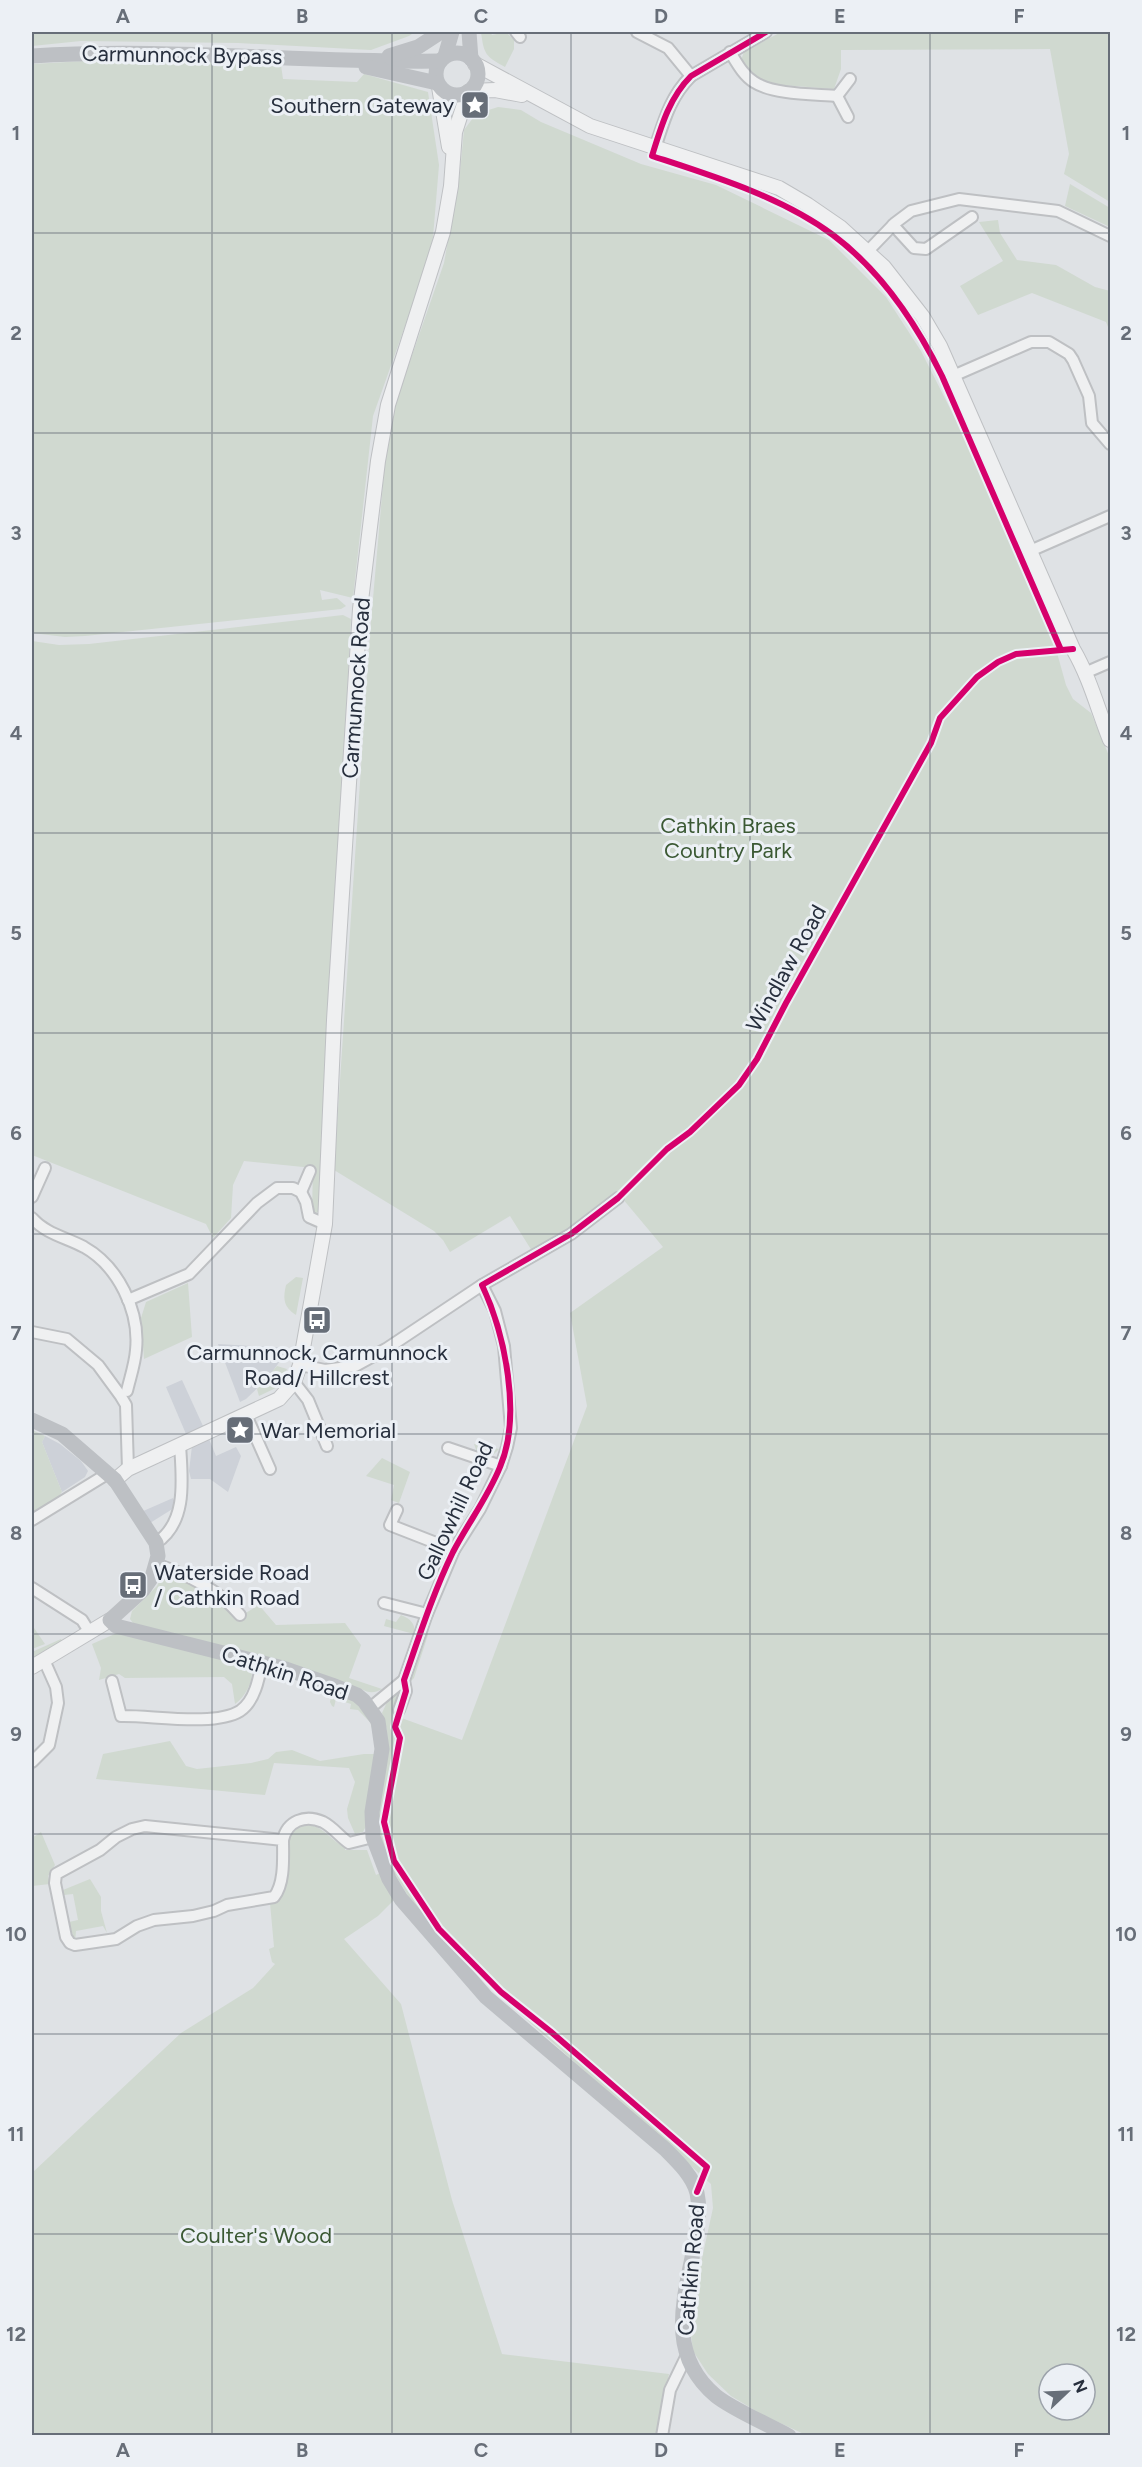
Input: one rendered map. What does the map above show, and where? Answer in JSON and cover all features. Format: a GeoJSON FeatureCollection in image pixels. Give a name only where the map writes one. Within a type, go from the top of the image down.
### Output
{"type":"FeatureCollection","features":[{"type":"Feature","properties":{"kind":"main road"},"geometry":{"type":"LineString","coordinates":[[371,61],[412,49],[441,32]]}},
{"type":"Feature","properties":{"kind":"main road"},"geometry":{"type":"LineString","coordinates":[[452,32],[435,74],[438,85],[450,95],[457,96],[469,91],[478,78],[469,32]]}},
{"type":"Feature","properties":{"kind":"main road","name":"Carmunnock Bypass"},"geometry":{"type":"LineString","coordinates":[[32,56],[78,52],[150,52],[371,61],[443,58]]}},
{"type":"Feature","properties":{"kind":"main road"},"geometry":{"type":"LineString","coordinates":[[443,58],[459,53],[473,61]]}},
{"type":"Feature","properties":{"kind":"main road","name":"Carmunnock Bypass"},"geometry":{"type":"LineString","coordinates":[[332,60],[438,85]]}},
{"type":"Feature","properties":{"kind":"main road"},"geometry":{"type":"LineString","coordinates":[[32,1420],[62,1434],[111,1477],[156,1543],[156,1564],[152,1577],[143,1590],[110,1620]]}},
{"type":"Feature","properties":{"kind":"main road","name":"Cathkin Road"},"geometry":{"type":"LineString","coordinates":[[110,1620],[124,1629],[262,1662],[332,1685],[357,1695],[370,1708],[378,1720],[382,1749],[372,1812],[373,1837],[389,1879],[401,1899],[486,1997],[665,2149],[683,2167],[697,2192],[699,2220],[683,2304],[681,2328],[686,2357],[696,2375],[717,2397],[789,2436]]}},
{"type":"Feature","properties":{"kind":"street"},"geometry":{"type":"LineString","coordinates":[[655,148],[672,100],[690,76],[766,32]]}},
{"type":"Feature","properties":{"kind":"street"},"geometry":{"type":"LineString","coordinates":[[643,33],[668,48],[690,76]]}},
{"type":"Feature","properties":{"kind":"street"},"geometry":{"type":"LineString","coordinates":[[730,52],[744,73],[770,89],[837,96]]}},
{"type":"Feature","properties":{"kind":"street"},"geometry":{"type":"LineString","coordinates":[[473,61],[538,100],[590,126],[779,188],[840,227],[868,250],[900,286],[923,317],[953,376],[1073,649],[1087,672],[1093,699],[1110,740]]}},
{"type":"Feature","properties":{"kind":"street"},"geometry":{"type":"LineString","coordinates":[[837,96],[850,79]]}},
{"type":"Feature","properties":{"kind":"street","name":"Carmunnock Road"},"geometry":{"type":"LineString","coordinates":[[438,85],[451,164]]}},
{"type":"Feature","properties":{"kind":"street"},"geometry":{"type":"LineString","coordinates":[[469,91],[507,92],[538,100]]}},
{"type":"Feature","properties":{"kind":"street","name":"Carmunnock Road"},"geometry":{"type":"LineString","coordinates":[[294,1382],[300,1365],[325,1224],[334,1020],[360,609],[375,485],[388,405],[443,232],[448,210],[454,132],[469,91]]}},
{"type":"Feature","properties":{"kind":"street"},"geometry":{"type":"LineString","coordinates":[[837,96],[848,117]]}},
{"type":"Feature","properties":{"kind":"street"},"geometry":{"type":"LineString","coordinates":[[868,250],[893,225],[912,211],[959,199],[1058,211],[1110,236]]}},
{"type":"Feature","properties":{"kind":"street"},"geometry":{"type":"LineString","coordinates":[[893,225],[914,248],[926,249],[972,217]]}},
{"type":"Feature","properties":{"kind":"street"},"geometry":{"type":"LineString","coordinates":[[953,376],[1031,342],[1049,342],[1073,360],[1089,396],[1092,423],[1110,444]]}},
{"type":"Feature","properties":{"kind":"street"},"geometry":{"type":"LineString","coordinates":[[1030,551],[1110,516]]}},
{"type":"Feature","properties":{"kind":"street"},"geometry":{"type":"LineString","coordinates":[[1087,672],[1110,662]]}},
{"type":"Feature","properties":{"kind":"street"},"geometry":{"type":"LineString","coordinates":[[301,1192],[310,1171]]}},
{"type":"Feature","properties":{"kind":"street"},"geometry":{"type":"LineString","coordinates":[[32,1197],[40,1172]]}},
{"type":"Feature","properties":{"kind":"street"},"geometry":{"type":"LineString","coordinates":[[128,1300],[189,1274],[268,1194],[277,1188],[286,1187],[301,1192],[309,1217],[325,1224]]}},
{"type":"Feature","properties":{"kind":"street"},"geometry":{"type":"LineString","coordinates":[[300,1365],[324,1370],[355,1366],[386,1349],[482,1285],[571,1234],[618,1198]]}},
{"type":"Feature","properties":{"kind":"street"},"geometry":{"type":"LineString","coordinates":[[32,1218],[45,1231],[69,1240],[100,1258],[112,1271],[128,1300],[136,1336],[128,1368],[127,1391]]}},
{"type":"Feature","properties":{"kind":"street","name":"Gallowhill Road"},"geometry":{"type":"LineString","coordinates":[[399,1710],[406,1691],[404,1680],[427,1614],[454,1550],[480,1509],[501,1466],[511,1428],[505,1356],[495,1311],[482,1285]]}},
{"type":"Feature","properties":{"kind":"street"},"geometry":{"type":"LineString","coordinates":[[32,1332],[67,1339],[98,1365],[120,1395],[126,1406],[128,1469]]}},
{"type":"Feature","properties":{"kind":"street"},"geometry":{"type":"LineString","coordinates":[[32,1520],[111,1477],[279,1399],[294,1382],[308,1400],[327,1446]]}},
{"type":"Feature","properties":{"kind":"street"},"geometry":{"type":"LineString","coordinates":[[246,1416],[270,1469]]}},
{"type":"Feature","properties":{"kind":"street"},"geometry":{"type":"LineString","coordinates":[[156,1543],[172,1527],[180,1508],[182,1485],[180,1445]]}},
{"type":"Feature","properties":{"kind":"street"},"geometry":{"type":"LineString","coordinates":[[448,1448],[501,1466]]}},
{"type":"Feature","properties":{"kind":"street"},"geometry":{"type":"LineString","coordinates":[[397,1510],[390,1525],[454,1550]]}},
{"type":"Feature","properties":{"kind":"street"},"geometry":{"type":"LineString","coordinates":[[156,1564],[203,1583],[231,1604],[240,1615]]}},
{"type":"Feature","properties":{"kind":"street"},"geometry":{"type":"LineString","coordinates":[[32,1588],[82,1620],[90,1633]]}},
{"type":"Feature","properties":{"kind":"street"},"geometry":{"type":"LineString","coordinates":[[384,1603],[427,1614]]}},
{"type":"Feature","properties":{"kind":"street"},"geometry":{"type":"LineString","coordinates":[[32,1762],[49,1745],[58,1703],[56,1687],[38,1663],[110,1620]]}},
{"type":"Feature","properties":{"kind":"street"},"geometry":{"type":"LineString","coordinates":[[112,1681],[121,1716],[177,1719],[213,1717],[241,1710],[254,1693],[262,1662]]}},
{"type":"Feature","properties":{"kind":"street"},"geometry":{"type":"LineString","coordinates":[[370,1708],[404,1680]]}},
{"type":"Feature","properties":{"kind":"street"},"geometry":{"type":"LineString","coordinates":[[283,1840],[155,1826],[132,1829],[56,1874],[55,1882],[66,1937],[70,1943],[75,1945],[116,1940],[137,1926],[154,1920],[193,1916],[227,1905],[274,1897],[279,1891],[283,1840],[289,1825],[293,1822],[310,1819],[322,1822],[349,1843],[373,1837]]}},
{"type":"Feature","properties":{"kind":"street"},"geometry":{"type":"LineString","coordinates":[[662,2436],[670,2390],[686,2357]]}},
{"type":"Feature","properties":{"kind":"shaded area"},"geometry":{"type":"Polygon","coordinates":[[[218,1344],[289,1348],[268,1378],[240,1402],[218,1344]]]}},
{"type":"Feature","properties":{"kind":"shaded area"},"geometry":{"type":"Polygon","coordinates":[[[182,1380],[203,1426],[186,1434],[166,1387],[182,1380]]]}},
{"type":"Feature","properties":{"kind":"shaded area"},"geometry":{"type":"Polygon","coordinates":[[[45,1436],[60,1444],[81,1461],[88,1471],[85,1477],[62,1492],[42,1442],[45,1436]]]}},
{"type":"Feature","properties":{"kind":"shaded area"},"geometry":{"type":"Polygon","coordinates":[[[209,1439],[216,1456],[236,1447],[241,1456],[228,1492],[210,1479],[191,1479],[189,1471],[192,1446],[209,1439]]]}},
{"type":"Feature","properties":{"kind":"shaded area"},"geometry":{"type":"Polygon","coordinates":[[[173,1498],[174,1508],[150,1523],[141,1512],[173,1498]]]}},
{"type":"Feature","properties":{"kind":"green space"},"geometry":{"type":"Polygon","coordinates":[[[32,32],[415,32],[371,50],[238,43],[81,41],[32,46],[32,32]]]}},
{"type":"Feature","properties":{"kind":"green space"},"geometry":{"type":"Polygon","coordinates":[[[481,32],[490,32],[492,35],[506,32],[514,40],[514,49],[505,67],[487,54],[481,32]]]}},
{"type":"Feature","properties":{"kind":"green space"},"geometry":{"type":"Polygon","coordinates":[[[781,32],[1110,32],[1110,202],[1064,174],[1069,154],[1050,49],[841,50],[841,69],[834,89],[769,84],[753,76],[741,60],[744,52],[781,32]]]}},
{"type":"Feature","properties":{"kind":"green space"},"geometry":{"type":"Polygon","coordinates":[[[138,58],[281,65],[283,79],[357,82],[364,74],[428,92],[439,165],[433,237],[425,270],[373,416],[353,598],[320,590],[322,600],[337,598],[346,606],[341,609],[85,636],[65,637],[32,633],[32,64],[138,58]]]}},
{"type":"Feature","properties":{"kind":"green space","name":"Cathkin Braes Country Park"},"geometry":{"type":"Polygon","coordinates":[[[498,107],[521,110],[541,122],[641,164],[716,185],[829,240],[886,297],[921,351],[966,440],[1054,642],[1066,685],[1073,699],[1091,713],[1110,758],[1110,2435],[806,2435],[761,2414],[731,2396],[708,2374],[693,2351],[689,2318],[713,2208],[711,2184],[459,1959],[410,1899],[385,1858],[377,1818],[388,1752],[387,1730],[382,1713],[387,1702],[400,1691],[396,1716],[462,1740],[587,1406],[570,1313],[663,1247],[617,1192],[578,1224],[532,1251],[510,1216],[450,1252],[434,1231],[334,1170],[370,633],[385,461],[392,413],[444,263],[460,172],[464,130],[476,114],[498,107]]]}},
{"type":"Feature","properties":{"kind":"green space"},"geometry":{"type":"Polygon","coordinates":[[[1070,184],[1110,208],[1110,227],[1065,206],[1070,184]]]}},
{"type":"Feature","properties":{"kind":"green space"},"geometry":{"type":"Polygon","coordinates":[[[998,220],[1000,233],[1017,260],[1056,265],[1095,287],[1110,291],[1110,332],[1106,322],[1032,293],[978,315],[960,286],[1003,261],[979,222],[998,220]]]}},
{"type":"Feature","properties":{"kind":"green space"},"geometry":{"type":"Polygon","coordinates":[[[343,615],[351,619],[320,1211],[314,1214],[312,1211],[313,1168],[244,1161],[233,1185],[231,1218],[213,1238],[206,1224],[32,1155],[32,641],[59,645],[89,644],[343,615]]]}},
{"type":"Feature","properties":{"kind":"green space"},"geometry":{"type":"Polygon","coordinates":[[[296,1277],[303,1278],[296,1315],[286,1305],[284,1298],[286,1285],[296,1277]]]}},
{"type":"Feature","properties":{"kind":"green space"},"geometry":{"type":"Polygon","coordinates":[[[188,1283],[192,1337],[144,1359],[141,1318],[146,1302],[188,1283]]]}},
{"type":"Feature","properties":{"kind":"green space"},"geometry":{"type":"Polygon","coordinates":[[[277,1366],[287,1369],[280,1386],[259,1396],[257,1389],[277,1366]]]}},
{"type":"Feature","properties":{"kind":"green space"},"geometry":{"type":"Polygon","coordinates":[[[32,1430],[45,1436],[42,1442],[62,1492],[54,1502],[32,1514],[32,1430]]]}},
{"type":"Feature","properties":{"kind":"green space"},"geometry":{"type":"Polygon","coordinates":[[[474,1444],[499,1449],[493,1455],[477,1452],[474,1444]]]}},
{"type":"Feature","properties":{"kind":"green space"},"geometry":{"type":"Polygon","coordinates":[[[382,1458],[410,1472],[399,1503],[391,1500],[394,1485],[366,1476],[382,1458]]]}},
{"type":"Feature","properties":{"kind":"green space"},"geometry":{"type":"Polygon","coordinates":[[[165,1571],[188,1579],[244,1614],[259,1605],[276,1625],[345,1623],[361,1645],[349,1678],[382,1689],[368,1692],[133,1623],[130,1619],[132,1611],[157,1586],[165,1571]]]}},
{"type":"Feature","properties":{"kind":"green space"},"geometry":{"type":"Polygon","coordinates":[[[401,1615],[412,1622],[414,1634],[384,1626],[386,1619],[396,1622],[401,1615]]]}},
{"type":"Feature","properties":{"kind":"green space"},"geometry":{"type":"Polygon","coordinates":[[[32,1625],[45,1644],[32,1649],[32,1625]]]}},
{"type":"Feature","properties":{"kind":"green space"},"geometry":{"type":"Polygon","coordinates":[[[427,1629],[428,1635],[414,1678],[410,1682],[427,1629]]]}},
{"type":"Feature","properties":{"kind":"green space"},"geometry":{"type":"Polygon","coordinates":[[[117,1633],[248,1663],[252,1668],[250,1683],[235,1704],[232,1684],[224,1677],[125,1678],[119,1674],[99,1680],[101,1668],[92,1644],[117,1633]]]}},
{"type":"Feature","properties":{"kind":"green space"},"geometry":{"type":"Polygon","coordinates":[[[61,1639],[62,1641],[32,1661],[32,1652],[61,1639]]]}},
{"type":"Feature","properties":{"kind":"green space"},"geometry":{"type":"Polygon","coordinates":[[[338,1692],[353,1700],[363,1709],[370,1721],[375,1737],[370,1722],[358,1710],[350,1709],[351,1704],[336,1699],[334,1707],[332,1706],[331,1697],[338,1692]]]}},
{"type":"Feature","properties":{"kind":"green space"},"geometry":{"type":"Polygon","coordinates":[[[170,1741],[186,1766],[197,1769],[251,1763],[268,1759],[276,1752],[292,1750],[320,1761],[376,1754],[365,1828],[363,1832],[355,1834],[348,1818],[347,1809],[355,1782],[349,1768],[274,1763],[265,1795],[96,1779],[103,1754],[170,1741]]]}},
{"type":"Feature","properties":{"kind":"green space","name":"Coulter's Wood"},"geometry":{"type":"Polygon","coordinates":[[[299,1824],[320,1829],[345,1847],[345,1850],[367,1850],[376,1875],[380,1873],[394,1900],[378,1916],[344,1939],[401,2004],[452,2200],[502,2354],[669,2374],[657,2435],[32,2436],[32,2173],[181,2033],[253,1988],[275,1964],[272,1962],[269,1949],[274,1947],[270,1903],[278,1901],[283,1893],[289,1835],[292,1829],[299,1824]]]}},
{"type":"Feature","properties":{"kind":"green space"},"geometry":{"type":"Polygon","coordinates":[[[41,1832],[55,1865],[48,1876],[50,1884],[32,1886],[32,1838],[41,1832]]]}},
{"type":"Feature","properties":{"kind":"green space"},"geometry":{"type":"Polygon","coordinates":[[[90,1879],[101,1897],[101,1911],[107,1933],[103,1926],[76,1931],[75,1942],[69,1922],[78,1920],[73,1894],[64,1895],[63,1890],[90,1879]]]}},
{"type":"Feature","properties":{"kind":"cycle path"},"geometry":{"type":"LineString","coordinates":[[766,32],[691,76],[671,103],[652,156],[699,171],[792,209],[833,235],[882,281],[909,318],[942,376],[1061,650]]}},
{"type":"Feature","properties":{"kind":"cycle path","name":"Windlaw Road"},"geometry":{"type":"LineString","coordinates":[[697,2192],[707,2167],[550,2031],[501,1992],[439,1929],[394,1861],[384,1822],[400,1738],[395,1727],[406,1691],[404,1680],[446,1568],[495,1478],[506,1447],[510,1424],[508,1375],[498,1327],[482,1285],[571,1234],[618,1198],[667,1149],[690,1132],[739,1085],[757,1059],[931,743],[940,718],[977,677],[998,662],[1016,654],[1073,649]]}},
{"type":"Feature","properties":{"kind":"place","name":"Southern Gateway"},"geometry":{"type":"Point","coordinates":[475,105]}},
{"type":"Feature","properties":{"kind":"place","name":"Carmunnock, Carmunnock Road/ Hillcrest"},"geometry":{"type":"Point","coordinates":[317,1320]}},
{"type":"Feature","properties":{"kind":"place","name":"War Memorial"},"geometry":{"type":"Point","coordinates":[240,1430]}},
{"type":"Feature","properties":{"kind":"place","name":"Waterside Road / Cathkin Road"},"geometry":{"type":"Point","coordinates":[133,1585]}}]}
